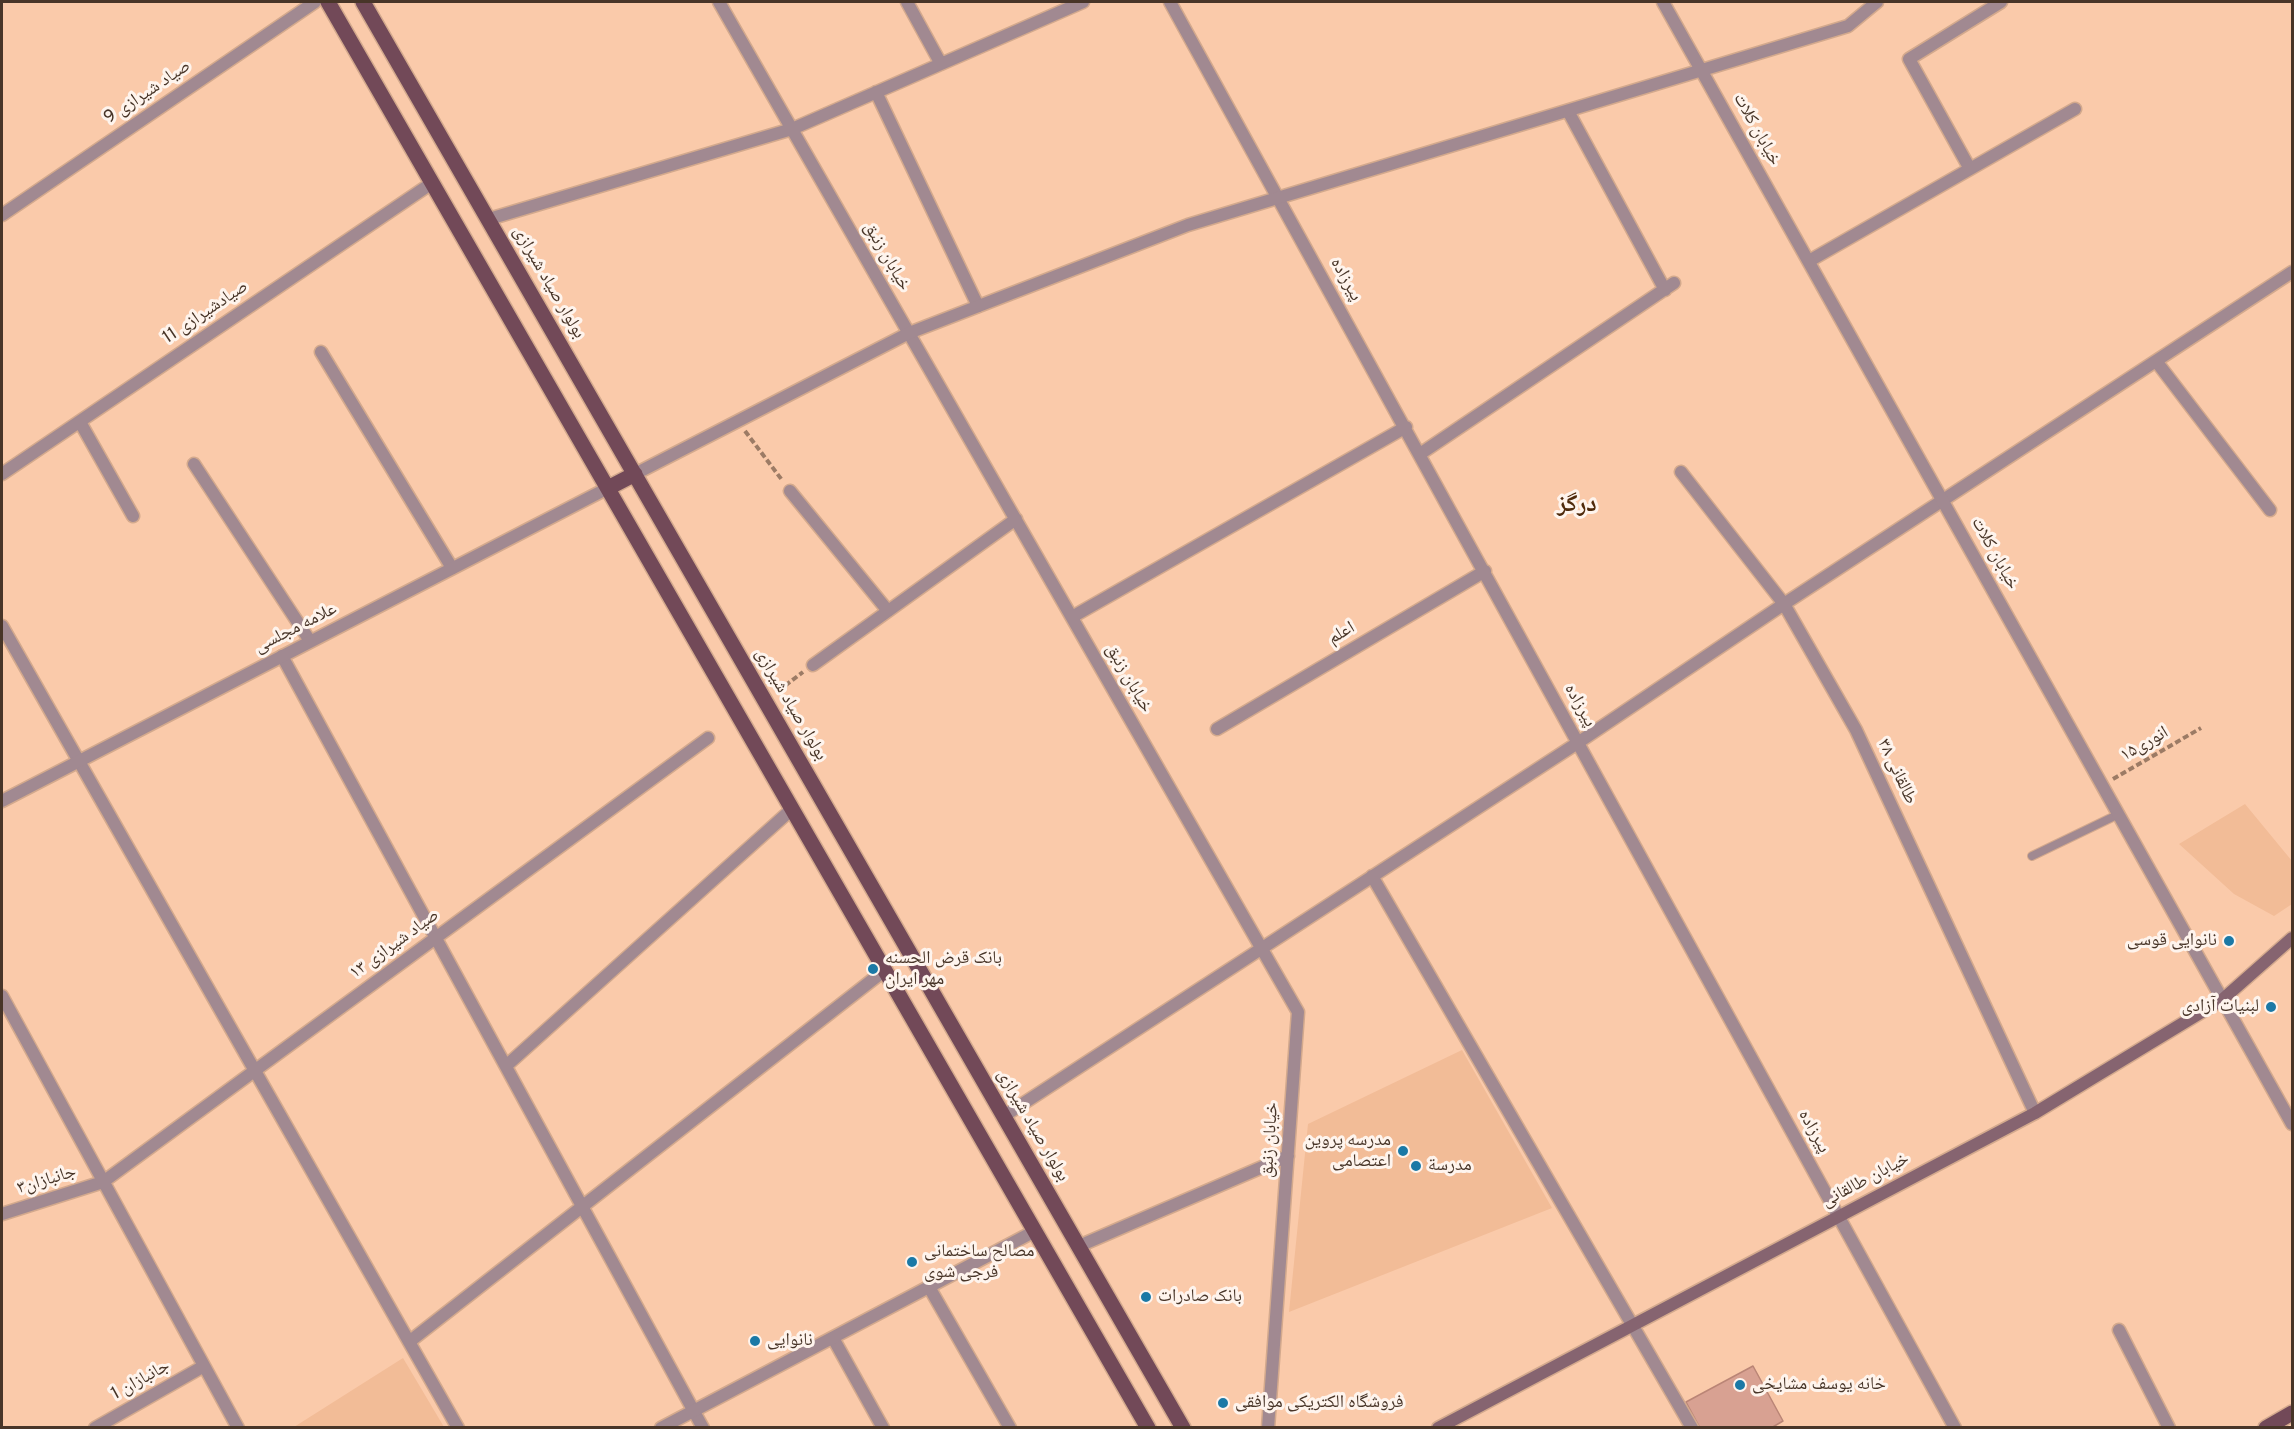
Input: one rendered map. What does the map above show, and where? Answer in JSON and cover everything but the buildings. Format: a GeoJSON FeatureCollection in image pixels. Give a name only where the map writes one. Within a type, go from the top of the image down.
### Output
{"type":"FeatureCollection","features":[{"type":"Feature","properties":{"kind":"main road"},"geometry":{"type":"LineString","coordinates":[[328,2],[1148,1428]]}},
{"type":"Feature","properties":{"kind":"main road","name":"بولوار صیاد شیرازی"},"geometry":{"type":"LineString","coordinates":[[363,2],[1183,1428]]}},
{"type":"Feature","properties":{"kind":"main road"},"geometry":{"type":"LineString","coordinates":[[608,488],[635,474]]}},
{"type":"Feature","properties":{"kind":"main road","name":"خیابان طالقانی"},"geometry":{"type":"LineString","coordinates":[[1438,1428],[2035,1113],[2223,999],[2292,938]]}},
{"type":"Feature","properties":{"kind":"main road"},"geometry":{"type":"LineString","coordinates":[[2266,1428],[2292,1413]]}},
{"type":"Feature","properties":{"kind":"street","name":"صیاد شیرازی 9"},"geometry":{"type":"LineString","coordinates":[[2,215],[315,2]]}},
{"type":"Feature","properties":{"kind":"street","name":"خیابان زنبق"},"geometry":{"type":"LineString","coordinates":[[719,2],[1298,1012],[1268,1428]]}},
{"type":"Feature","properties":{"kind":"street"},"geometry":{"type":"LineString","coordinates":[[907,2],[941,64]]}},
{"type":"Feature","properties":{"kind":"street"},"geometry":{"type":"LineString","coordinates":[[489,219],[792,129],[1083,2]]}},
{"type":"Feature","properties":{"kind":"street","name":"پیرزاده"},"geometry":{"type":"LineString","coordinates":[[1170,2],[1280,198],[1955,1428]]}},
{"type":"Feature","properties":{"kind":"street","name":"خیابان کلات"},"geometry":{"type":"LineString","coordinates":[[1663,2],[2292,1124]]}},
{"type":"Feature","properties":{"kind":"street"},"geometry":{"type":"LineString","coordinates":[[635,474],[909,333],[1188,225],[1848,26],[1877,2]]}},
{"type":"Feature","properties":{"kind":"street"},"geometry":{"type":"LineString","coordinates":[[1970,169],[1909,59],[2001,2]]}},
{"type":"Feature","properties":{"kind":"street"},"geometry":{"type":"LineString","coordinates":[[876,92],[978,306]]}},
{"type":"Feature","properties":{"kind":"street"},"geometry":{"type":"LineString","coordinates":[[1809,261],[2075,109]]}},
{"type":"Feature","properties":{"kind":"street"},"geometry":{"type":"LineString","coordinates":[[1420,454],[1669,287],[1568,111]]}},
{"type":"Feature","properties":{"kind":"street","name":"صیادشیرازی 11"},"geometry":{"type":"LineString","coordinates":[[2,474],[432,183]]}},
{"type":"Feature","properties":{"kind":"street"},"geometry":{"type":"LineString","coordinates":[[1004,1116],[1579,742],[1784,604],[1944,502],[2292,272]]}},
{"type":"Feature","properties":{"kind":"street"},"geometry":{"type":"LineString","coordinates":[[321,352],[452,568]]}},
{"type":"Feature","properties":{"kind":"street"},"geometry":{"type":"LineString","coordinates":[[2156,362],[2270,510]]}},
{"type":"Feature","properties":{"kind":"street"},"geometry":{"type":"LineString","coordinates":[[80,422],[133,516]]}},
{"type":"Feature","properties":{"kind":"street"},"geometry":{"type":"LineString","coordinates":[[1072,617],[1406,427]]}},
{"type":"Feature","properties":{"kind":"street"},"geometry":{"type":"LineString","coordinates":[[194,464],[310,641]]}},
{"type":"Feature","properties":{"kind":"street","name":"طالقانی ۳۸"},"geometry":{"type":"LineString","coordinates":[[1681,472],[1784,604],[1856,730],[2035,1113]]}},
{"type":"Feature","properties":{"kind":"street","name":"علامه مجلسی"},"geometry":{"type":"LineString","coordinates":[[2,801],[608,488]]}},
{"type":"Feature","properties":{"kind":"street"},"geometry":{"type":"LineString","coordinates":[[790,491],[888,611]]}},
{"type":"Feature","properties":{"kind":"street"},"geometry":{"type":"LineString","coordinates":[[813,665],[1016,519]]}},
{"type":"Feature","properties":{"kind":"street","name":"اعلم"},"geometry":{"type":"LineString","coordinates":[[1217,729],[1485,571]]}},
{"type":"Feature","properties":{"kind":"street"},"geometry":{"type":"LineString","coordinates":[[2,626],[257,1070],[458,1428]]}},
{"type":"Feature","properties":{"kind":"street"},"geometry":{"type":"LineString","coordinates":[[282,656],[703,1428]]}},
{"type":"Feature","properties":{"kind":"street","name":"صیاد شیرازی ۱۳"},"geometry":{"type":"LineString","coordinates":[[103,1182],[708,738]]}},
{"type":"Feature","properties":{"kind":"street"},"geometry":{"type":"LineString","coordinates":[[506,1066],[792,809]]}},
{"type":"Feature","properties":{"kind":"street"},"geometry":{"type":"LineString","coordinates":[[1372,876],[1692,1428]]}},
{"type":"Feature","properties":{"kind":"street"},"geometry":{"type":"LineString","coordinates":[[409,1342],[885,970]]}},
{"type":"Feature","properties":{"kind":"street"},"geometry":{"type":"LineString","coordinates":[[2,996],[238,1428]]}},
{"type":"Feature","properties":{"kind":"street"},"geometry":{"type":"LineString","coordinates":[[1079,1246],[1288,1156]]}},
{"type":"Feature","properties":{"kind":"street","name":"جانبازان۳"},"geometry":{"type":"LineString","coordinates":[[2,1214],[103,1182]]}},
{"type":"Feature","properties":{"kind":"street"},"geometry":{"type":"LineString","coordinates":[[661,1428],[1035,1231]]}},
{"type":"Feature","properties":{"kind":"street"},"geometry":{"type":"LineString","coordinates":[[929,1287],[1010,1428]]}},
{"type":"Feature","properties":{"kind":"street"},"geometry":{"type":"LineString","coordinates":[[2119,1330],[2169,1428]]}},
{"type":"Feature","properties":{"kind":"street"},"geometry":{"type":"LineString","coordinates":[[833,1338],[883,1428]]}},
{"type":"Feature","properties":{"kind":"street","name":"جانبازان 1"},"geometry":{"type":"LineString","coordinates":[[95,1428],[204,1366]]}},
{"type":"Feature","properties":{"kind":"lane"},"geometry":{"type":"LineString","coordinates":[[2032,856],[2119,814]]}},
{"type":"Feature","properties":{"kind":"path"},"geometry":{"type":"LineString","coordinates":[[737,421],[790,491]]}},
{"type":"Feature","properties":{"kind":"path"},"geometry":{"type":"LineString","coordinates":[[765,700],[813,665]]}},
{"type":"Feature","properties":{"kind":"path","name":"انوری۱۵"},"geometry":{"type":"LineString","coordinates":[[2102,785],[2201,728]]}},
{"type":"Feature","properties":{"kind":"shaded area"},"geometry":{"type":"Polygon","coordinates":[[[2245,804],[2292,861],[2292,904],[2274,916],[2234,894],[2179,844],[2245,804]]]}},
{"type":"Feature","properties":{"kind":"shaded area","name":"مدرسة"},"geometry":{"type":"Polygon","coordinates":[[[1462,1050],[1552,1208],[1289,1312],[1308,1124],[1462,1050]]]}},
{"type":"Feature","properties":{"kind":"shaded area"},"geometry":{"type":"Polygon","coordinates":[[[403,1358],[444,1427],[294,1427],[403,1358]]]}},
{"type":"Feature","properties":{"kind":"place","name":"نانوایی قوسی"},"geometry":{"type":"Point","coordinates":[2229,941]}},
{"type":"Feature","properties":{"kind":"place","name":"بانک قرض الحسنه مهر ایران"},"geometry":{"type":"Point","coordinates":[873,969]}},
{"type":"Feature","properties":{"kind":"place","name":"لبنیات آزادی"},"geometry":{"type":"Point","coordinates":[2271,1007]}},
{"type":"Feature","properties":{"kind":"place","name":"مدرسه پروین اعتصامی"},"geometry":{"type":"Point","coordinates":[1403,1151]}},
{"type":"Feature","properties":{"kind":"place","name":"مدرسة"},"geometry":{"type":"Point","coordinates":[1416,1166]}},
{"type":"Feature","properties":{"kind":"place","name":"مصالح ساختمانی فرجی شوی"},"geometry":{"type":"Point","coordinates":[912,1262]}},
{"type":"Feature","properties":{"kind":"place","name":"بانک صادرات"},"geometry":{"type":"Point","coordinates":[1146,1297]}},
{"type":"Feature","properties":{"kind":"place","name":"نانوایی"},"geometry":{"type":"Point","coordinates":[755,1341]}},
{"type":"Feature","properties":{"kind":"place","name":"خانه یوسف مشایخی"},"geometry":{"type":"Point","coordinates":[1740,1385]}},
{"type":"Feature","properties":{"kind":"place","name":"فروشگاه الکتریکی موافقی"},"geometry":{"type":"Point","coordinates":[1223,1403]}},
{"type":"Feature","properties":{"kind":"district","name":"درگز"},"geometry":{"type":"Point","coordinates":[1577,506]}}]}
